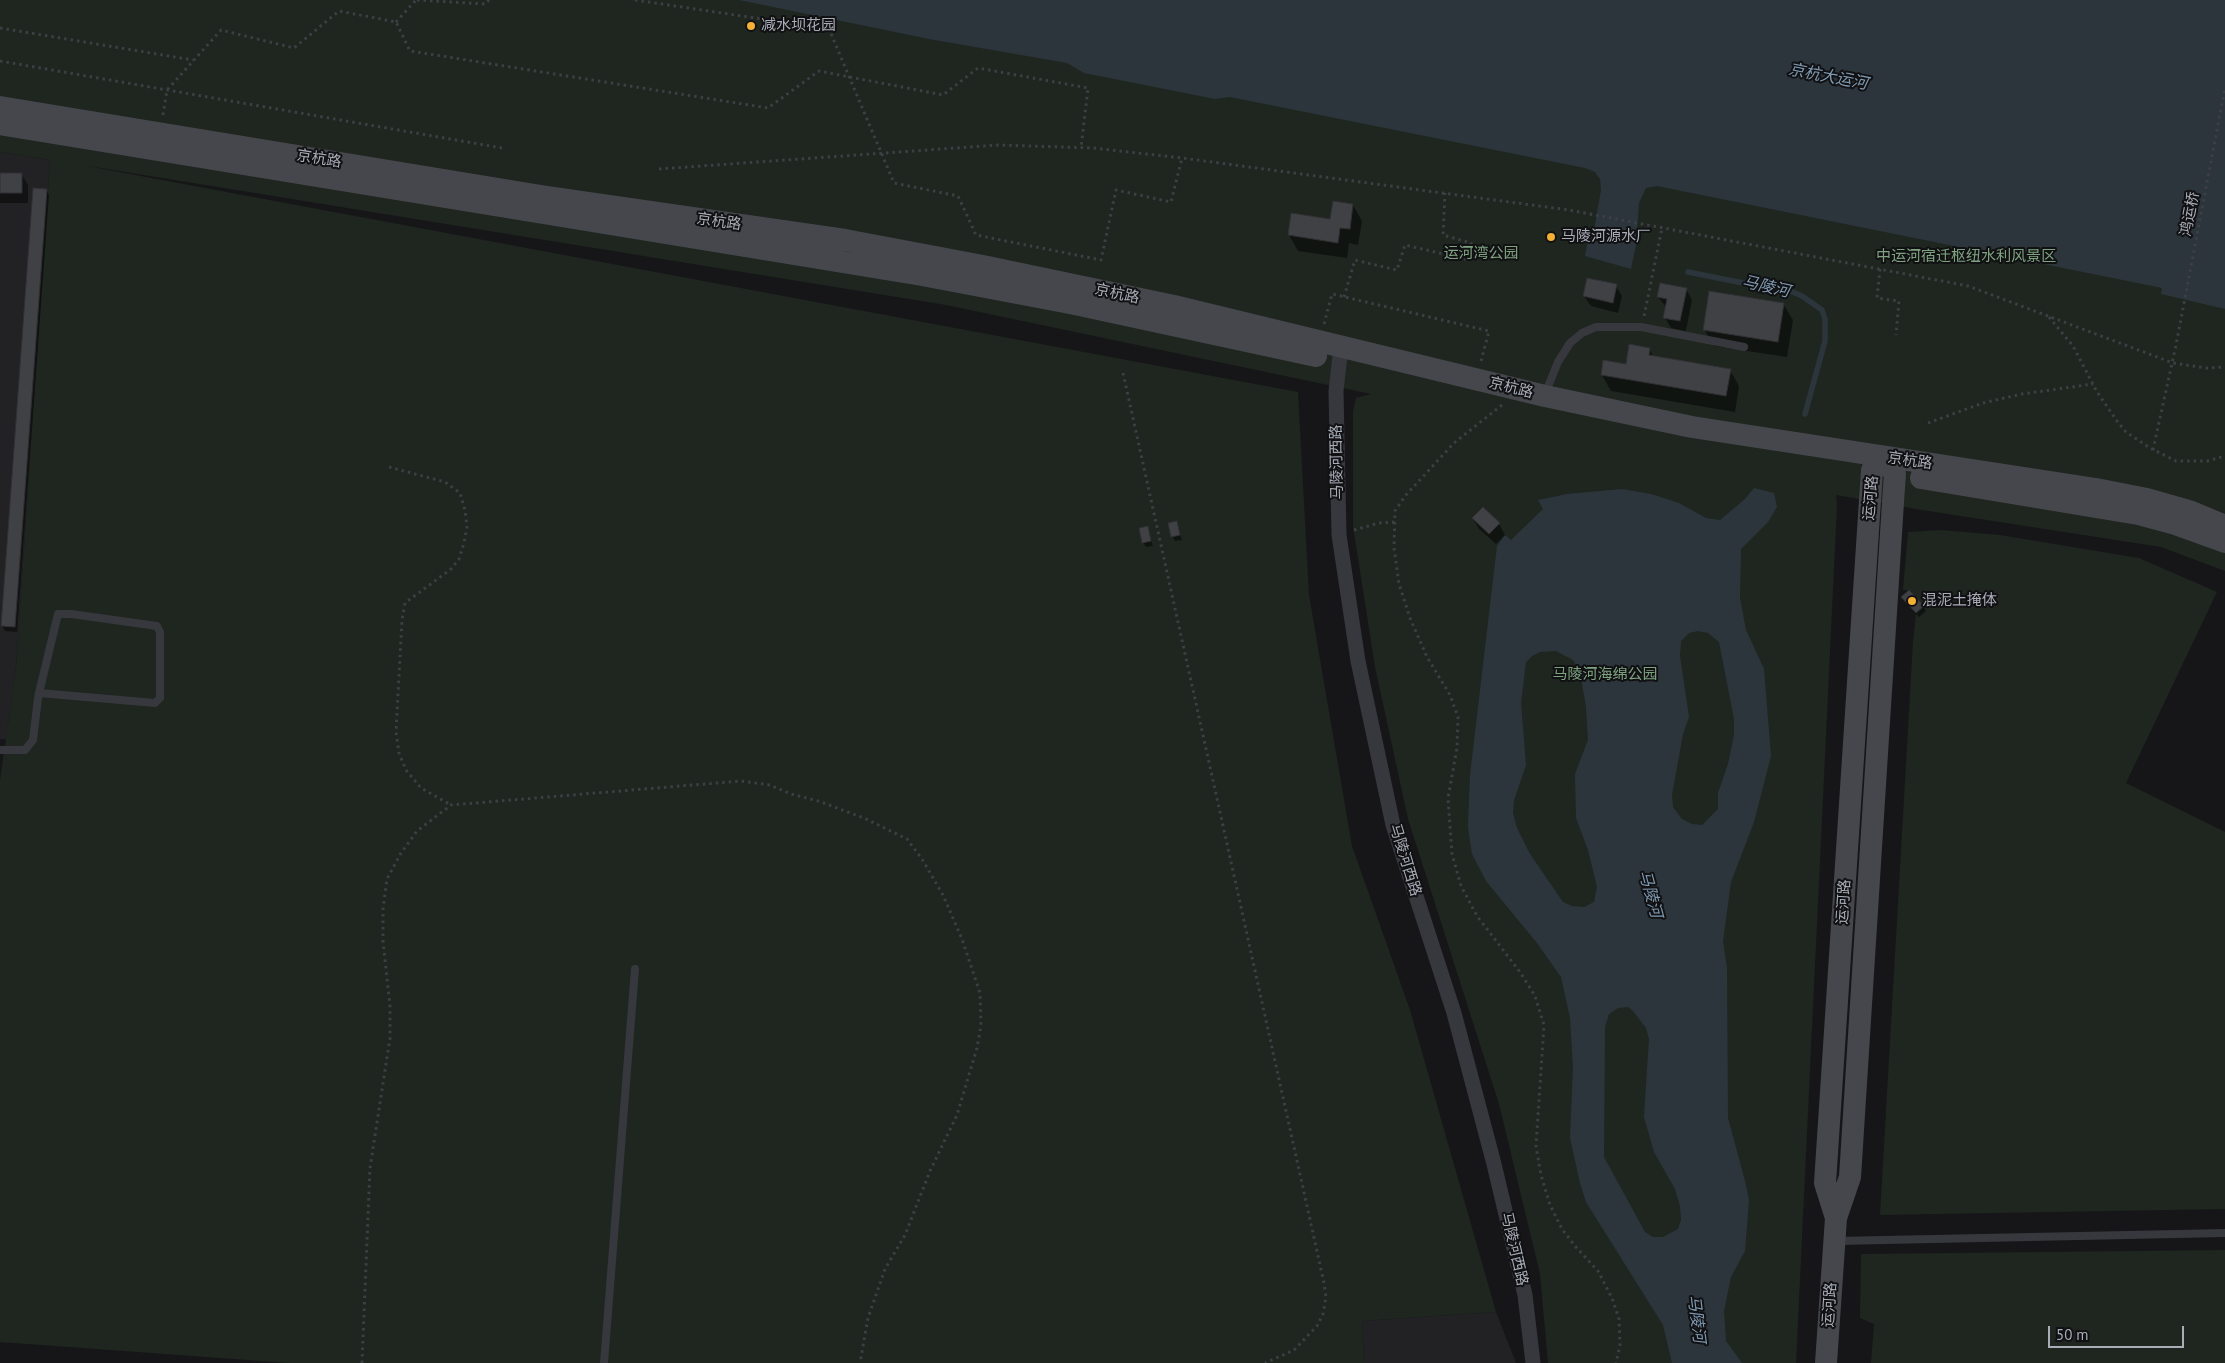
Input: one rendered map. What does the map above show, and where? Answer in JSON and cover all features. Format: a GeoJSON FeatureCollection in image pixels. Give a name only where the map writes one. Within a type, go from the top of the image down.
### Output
{"type":"FeatureCollection","features":[{"type":"Feature","properties":{"kind":"street","name":"京杭路"},"geometry":{"type":"LineString","coordinates":[[0,107],[541,196],[854,242],[1174,306],[1320,342],[1340,354],[1510,399],[1670,434],[1883,467],[2096,489],[2147,498],[2225,526]]}},
{"type":"Feature","properties":{"kind":"street","name":"京杭路"},"geometry":{"type":"LineString","coordinates":[[0,124],[922,276],[1075,304],[1340,354],[1883,467],[2138,514],[2175,524],[2225,542]]}},
{"type":"Feature","properties":{"kind":"street","name":"马陵河西路"},"geometry":{"type":"LineString","coordinates":[[1340,354],[1336,391],[1339,535],[1358,661],[1393,825],[1454,1014],[1494,1164],[1525,1295],[1533,1363]]}},
{"type":"Feature","properties":{"kind":"street","name":"运河路"},"geometry":{"type":"LineString","coordinates":[[1826,1363],[1836,1218],[1850,1177],[1883,467]]}},
{"type":"Feature","properties":{"kind":"lane"},"geometry":{"type":"LineString","coordinates":[[1545,396],[1558,362],[1570,343],[1582,333],[1596,327],[1641,327],[1744,347]]}},
{"type":"Feature","properties":{"kind":"lane"},"geometry":{"type":"LineString","coordinates":[[0,750],[25,750],[33,740],[39,693],[58,614],[71,614],[157,626],[160,632],[160,698],[155,703],[39,693]]}},
{"type":"Feature","properties":{"kind":"lane"},"geometry":{"type":"LineString","coordinates":[[604,1363],[635,969]]}},
{"type":"Feature","properties":{"kind":"lane"},"geometry":{"type":"LineString","coordinates":[[1834,1241],[2225,1233]]}},
{"type":"Feature","properties":{"kind":"path"},"geometry":{"type":"LineString","coordinates":[[396,22],[417,0],[485,4],[489,0]]}},
{"type":"Feature","properties":{"kind":"path"},"geometry":{"type":"LineString","coordinates":[[635,0],[829,29],[894,183],[958,196],[976,235],[1101,260],[1116,190],[1172,202],[1182,158]]}},
{"type":"Feature","properties":{"kind":"path"},"geometry":{"type":"LineString","coordinates":[[161,133],[167,90],[221,30],[294,48],[339,11],[396,22]]}},
{"type":"Feature","properties":{"kind":"path"},"geometry":{"type":"LineString","coordinates":[[396,22],[410,51],[768,108],[819,71],[943,95],[978,68],[1088,88],[1081,148]]}},
{"type":"Feature","properties":{"kind":"path"},"geometry":{"type":"LineString","coordinates":[[0,28],[193,60]]}},
{"type":"Feature","properties":{"kind":"path"},"geometry":{"type":"LineString","coordinates":[[0,61],[502,148]]}},
{"type":"Feature","properties":{"kind":"path","name":"鸿运桥"},"geometry":{"type":"LineString","coordinates":[[2154,450],[2225,88]]}},
{"type":"Feature","properties":{"kind":"path"},"geometry":{"type":"LineString","coordinates":[[659,169],[882,155],[998,145],[1081,148],[1182,158],[1569,210],[1968,286],[2172,363],[2206,368],[2225,367]]}},
{"type":"Feature","properties":{"kind":"path"},"geometry":{"type":"LineString","coordinates":[[1344,297],[1355,260],[1397,270],[1405,245],[1469,260],[1471,243],[1443,235],[1445,193]]}},
{"type":"Feature","properties":{"kind":"path"},"geometry":{"type":"LineString","coordinates":[[1641,327],[1662,228]]}},
{"type":"Feature","properties":{"kind":"path"},"geometry":{"type":"LineString","coordinates":[[1880,269],[1877,298],[1899,301],[1896,335]]}},
{"type":"Feature","properties":{"kind":"path"},"geometry":{"type":"LineString","coordinates":[[1320,342],[1332,294],[1489,331],[1478,369]]}},
{"type":"Feature","properties":{"kind":"path"},"geometry":{"type":"LineString","coordinates":[[2049,316],[2073,346],[2093,384],[2117,421],[2138,441],[2176,460],[2207,461],[2225,456]]}},
{"type":"Feature","properties":{"kind":"path"},"geometry":{"type":"LineString","coordinates":[[1123,373],[1324,1283],[1326,1297],[1323,1314],[1317,1326],[1294,1350],[1265,1363]]}},
{"type":"Feature","properties":{"kind":"path"},"geometry":{"type":"LineString","coordinates":[[1928,424],[1983,403],[2022,394],[2093,384]]}},
{"type":"Feature","properties":{"kind":"path"},"geometry":{"type":"LineString","coordinates":[[1510,399],[1454,443],[1405,496],[1395,512],[1394,548],[1399,584],[1410,618],[1427,657],[1450,695],[1458,717],[1457,748],[1448,798],[1452,854],[1461,886],[1477,916],[1520,972],[1535,996],[1544,1025],[1536,1146],[1541,1175],[1550,1205],[1562,1229],[1598,1271],[1612,1298],[1619,1319],[1620,1345],[1616,1363]]}},
{"type":"Feature","properties":{"kind":"path"},"geometry":{"type":"LineString","coordinates":[[389,468],[445,482],[460,493],[465,510],[464,544],[459,559],[451,569],[405,603],[401,629],[396,732],[399,753],[406,770],[420,788],[451,805]]}},
{"type":"Feature","properties":{"kind":"path"},"geometry":{"type":"LineString","coordinates":[[1339,535],[1379,523],[1395,522]]}},
{"type":"Feature","properties":{"kind":"path"},"geometry":{"type":"LineString","coordinates":[[362,1363],[370,1168],[390,1038],[390,1006],[383,941],[383,909],[387,879],[401,853],[417,831],[451,805],[741,781],[770,785],[791,794],[818,801],[864,818],[907,839],[922,859],[943,895],[962,939],[980,993],[981,1025],[977,1048],[958,1115],[930,1171],[904,1235],[885,1269],[868,1318],[860,1363]]}},
{"type":"Feature","properties":{"kind":"shaded area"},"geometry":{"type":"Polygon","coordinates":[[[0,152],[50,160],[16,667],[6,739],[0,739],[0,152]]]}},
{"type":"Feature","properties":{"kind":"shaded area"},"geometry":{"type":"Polygon","coordinates":[[[1496,1312],[1516,1363],[1364,1363],[1362,1321],[1496,1312]]]}},
{"type":"Feature","properties":{"kind":"green space"},"geometry":{"type":"Polygon","coordinates":[[[0,0],[2225,0],[2225,571],[2161,547],[1836,495],[1796,1363],[1548,1363],[1540,1274],[1499,1104],[1408,819],[1375,667],[1353,526],[1353,411],[1356,398],[1371,394],[946,305],[82,165],[1298,392],[1309,595],[1352,846],[1410,1010],[1496,1312],[1362,1321],[1364,1363],[289,1363],[0,1342],[0,780],[16,667],[50,160],[0,152],[0,0]]]}},
{"type":"Feature","properties":{"kind":"green space"},"geometry":{"type":"Polygon","coordinates":[[[1940,530],[2000,535],[2139,558],[2217,592],[2126,783],[2225,832],[2225,1209],[1880,1215],[1913,642],[1916,613],[1924,606],[1909,590],[1903,590],[1908,532],[1940,530]]]}},
{"type":"Feature","properties":{"kind":"green space"},"geometry":{"type":"Polygon","coordinates":[[[2225,1250],[2225,1363],[1871,1363],[1874,1324],[1860,1318],[1861,1254],[2225,1250]]]}},
{"type":"Feature","properties":{"kind":"water","name":"京杭大运河"},"geometry":{"type":"Polygon","coordinates":[[[739,0],[2225,0],[2225,309],[2161,294],[2162,288],[1657,186],[1646,188],[1639,203],[1636,245],[1631,269],[1585,256],[1588,240],[1594,230],[1601,190],[1600,179],[1595,172],[1585,168],[1230,97],[1215,99],[1084,73],[1067,63],[929,39],[739,0]]]}},
{"type":"Feature","properties":{"kind":"water"},"geometry":{"type":"Polygon","coordinates":[[[1754,488],[1774,493],[1777,507],[1768,522],[1741,549],[1740,598],[1746,630],[1764,669],[1771,756],[1754,822],[1731,882],[1723,941],[1727,968],[1728,1118],[1749,1200],[1745,1251],[1731,1277],[1724,1311],[1726,1341],[1742,1363],[1672,1363],[1663,1325],[1586,1202],[1570,1138],[1573,1067],[1570,1018],[1561,977],[1537,943],[1486,881],[1472,854],[1468,827],[1470,775],[1497,546],[1505,535],[1511,540],[1543,509],[1538,500],[1567,494],[1622,489],[1651,494],[1679,503],[1706,518],[1720,520],[1745,499],[1754,488]],[[1698,631],[1689,633],[1681,641],[1680,656],[1689,717],[1683,734],[1672,795],[1673,807],[1682,819],[1692,824],[1702,825],[1718,809],[1718,793],[1728,764],[1734,735],[1734,719],[1719,642],[1708,633],[1698,631]],[[1556,651],[1540,652],[1526,662],[1521,703],[1526,765],[1514,800],[1513,813],[1517,828],[1530,854],[1563,902],[1572,906],[1584,907],[1594,902],[1597,887],[1588,850],[1576,818],[1575,774],[1588,740],[1586,707],[1580,672],[1573,660],[1556,651]],[[1628,1007],[1618,1008],[1609,1014],[1605,1027],[1604,1157],[1645,1232],[1653,1237],[1663,1237],[1678,1229],[1681,1220],[1680,1206],[1675,1189],[1654,1152],[1644,1117],[1649,1039],[1646,1028],[1633,1011],[1628,1007]]]}},
{"type":"Feature","properties":{"kind":"building"},"geometry":{"type":"Polygon","coordinates":[[[0,173],[22,173],[22,193],[0,193],[0,173]]]}},
{"type":"Feature","properties":{"kind":"building"},"geometry":{"type":"Polygon","coordinates":[[[33,188],[47,189],[15,627],[1,626],[33,188]]]}},
{"type":"Feature","properties":{"kind":"building"},"geometry":{"type":"Polygon","coordinates":[[[1333,201],[1353,204],[1350,229],[1340,228],[1338,243],[1288,235],[1291,213],[1330,219],[1333,201]]]}},
{"type":"Feature","properties":{"kind":"building"},"geometry":{"type":"Polygon","coordinates":[[[1587,278],[1617,284],[1613,303],[1583,296],[1587,278]]]}},
{"type":"Feature","properties":{"kind":"building"},"geometry":{"type":"Polygon","coordinates":[[[1660,283],[1687,288],[1680,321],[1663,318],[1667,299],[1657,297],[1660,283]]]}},
{"type":"Feature","properties":{"kind":"building"},"geometry":{"type":"Polygon","coordinates":[[[1709,291],[1784,303],[1778,342],[1703,330],[1709,291]]]}},
{"type":"Feature","properties":{"kind":"building"},"geometry":{"type":"Polygon","coordinates":[[[1629,344],[1650,348],[1649,355],[1731,369],[1726,396],[1601,375],[1603,360],[1626,364],[1629,344]]]}},
{"type":"Feature","properties":{"kind":"building"},"geometry":{"type":"Polygon","coordinates":[[[1483,507],[1500,523],[1489,534],[1472,518],[1483,507]]]}},
{"type":"Feature","properties":{"kind":"building"},"geometry":{"type":"Polygon","coordinates":[[[1177,521],[1180,535],[1171,537],[1168,523],[1177,521]]]}},
{"type":"Feature","properties":{"kind":"building"},"geometry":{"type":"Polygon","coordinates":[[[1148,526],[1151,541],[1142,543],[1139,528],[1148,526]]]}},
{"type":"Feature","properties":{"kind":"building","name":"混泥土掩体"},"geometry":{"type":"Polygon","coordinates":[[[1909,590],[1924,606],[1916,613],[1901,597],[1909,590]]]}},
{"type":"Feature","properties":{"kind":"waterway","name":"马陵河"},"geometry":{"type":"LineString","coordinates":[[1688,272],[1748,284],[1783,288],[1802,296],[1822,310],[1825,319],[1825,341],[1805,414]]}},
{"type":"Feature","properties":{"kind":"place","name":"减水坝花园"},"geometry":{"type":"Point","coordinates":[751,26]}},
{"type":"Feature","properties":{"kind":"place","name":"马陵河源水厂"},"geometry":{"type":"Point","coordinates":[1551,237]}},
{"type":"Feature","properties":{"kind":"place","name":"混泥土掩体"},"geometry":{"type":"Point","coordinates":[1912,601]}},
{"type":"Feature","properties":{"kind":"park label","name":"运河湾公园"},"geometry":{"type":"Point","coordinates":[1481,254]}},
{"type":"Feature","properties":{"kind":"park label","name":"中运河宿迁枢纽水利风景区"},"geometry":{"type":"Point","coordinates":[1966,257]}},
{"type":"Feature","properties":{"kind":"park label","name":"马陵河海绵公园"},"geometry":{"type":"Point","coordinates":[1605,675]}}]}
